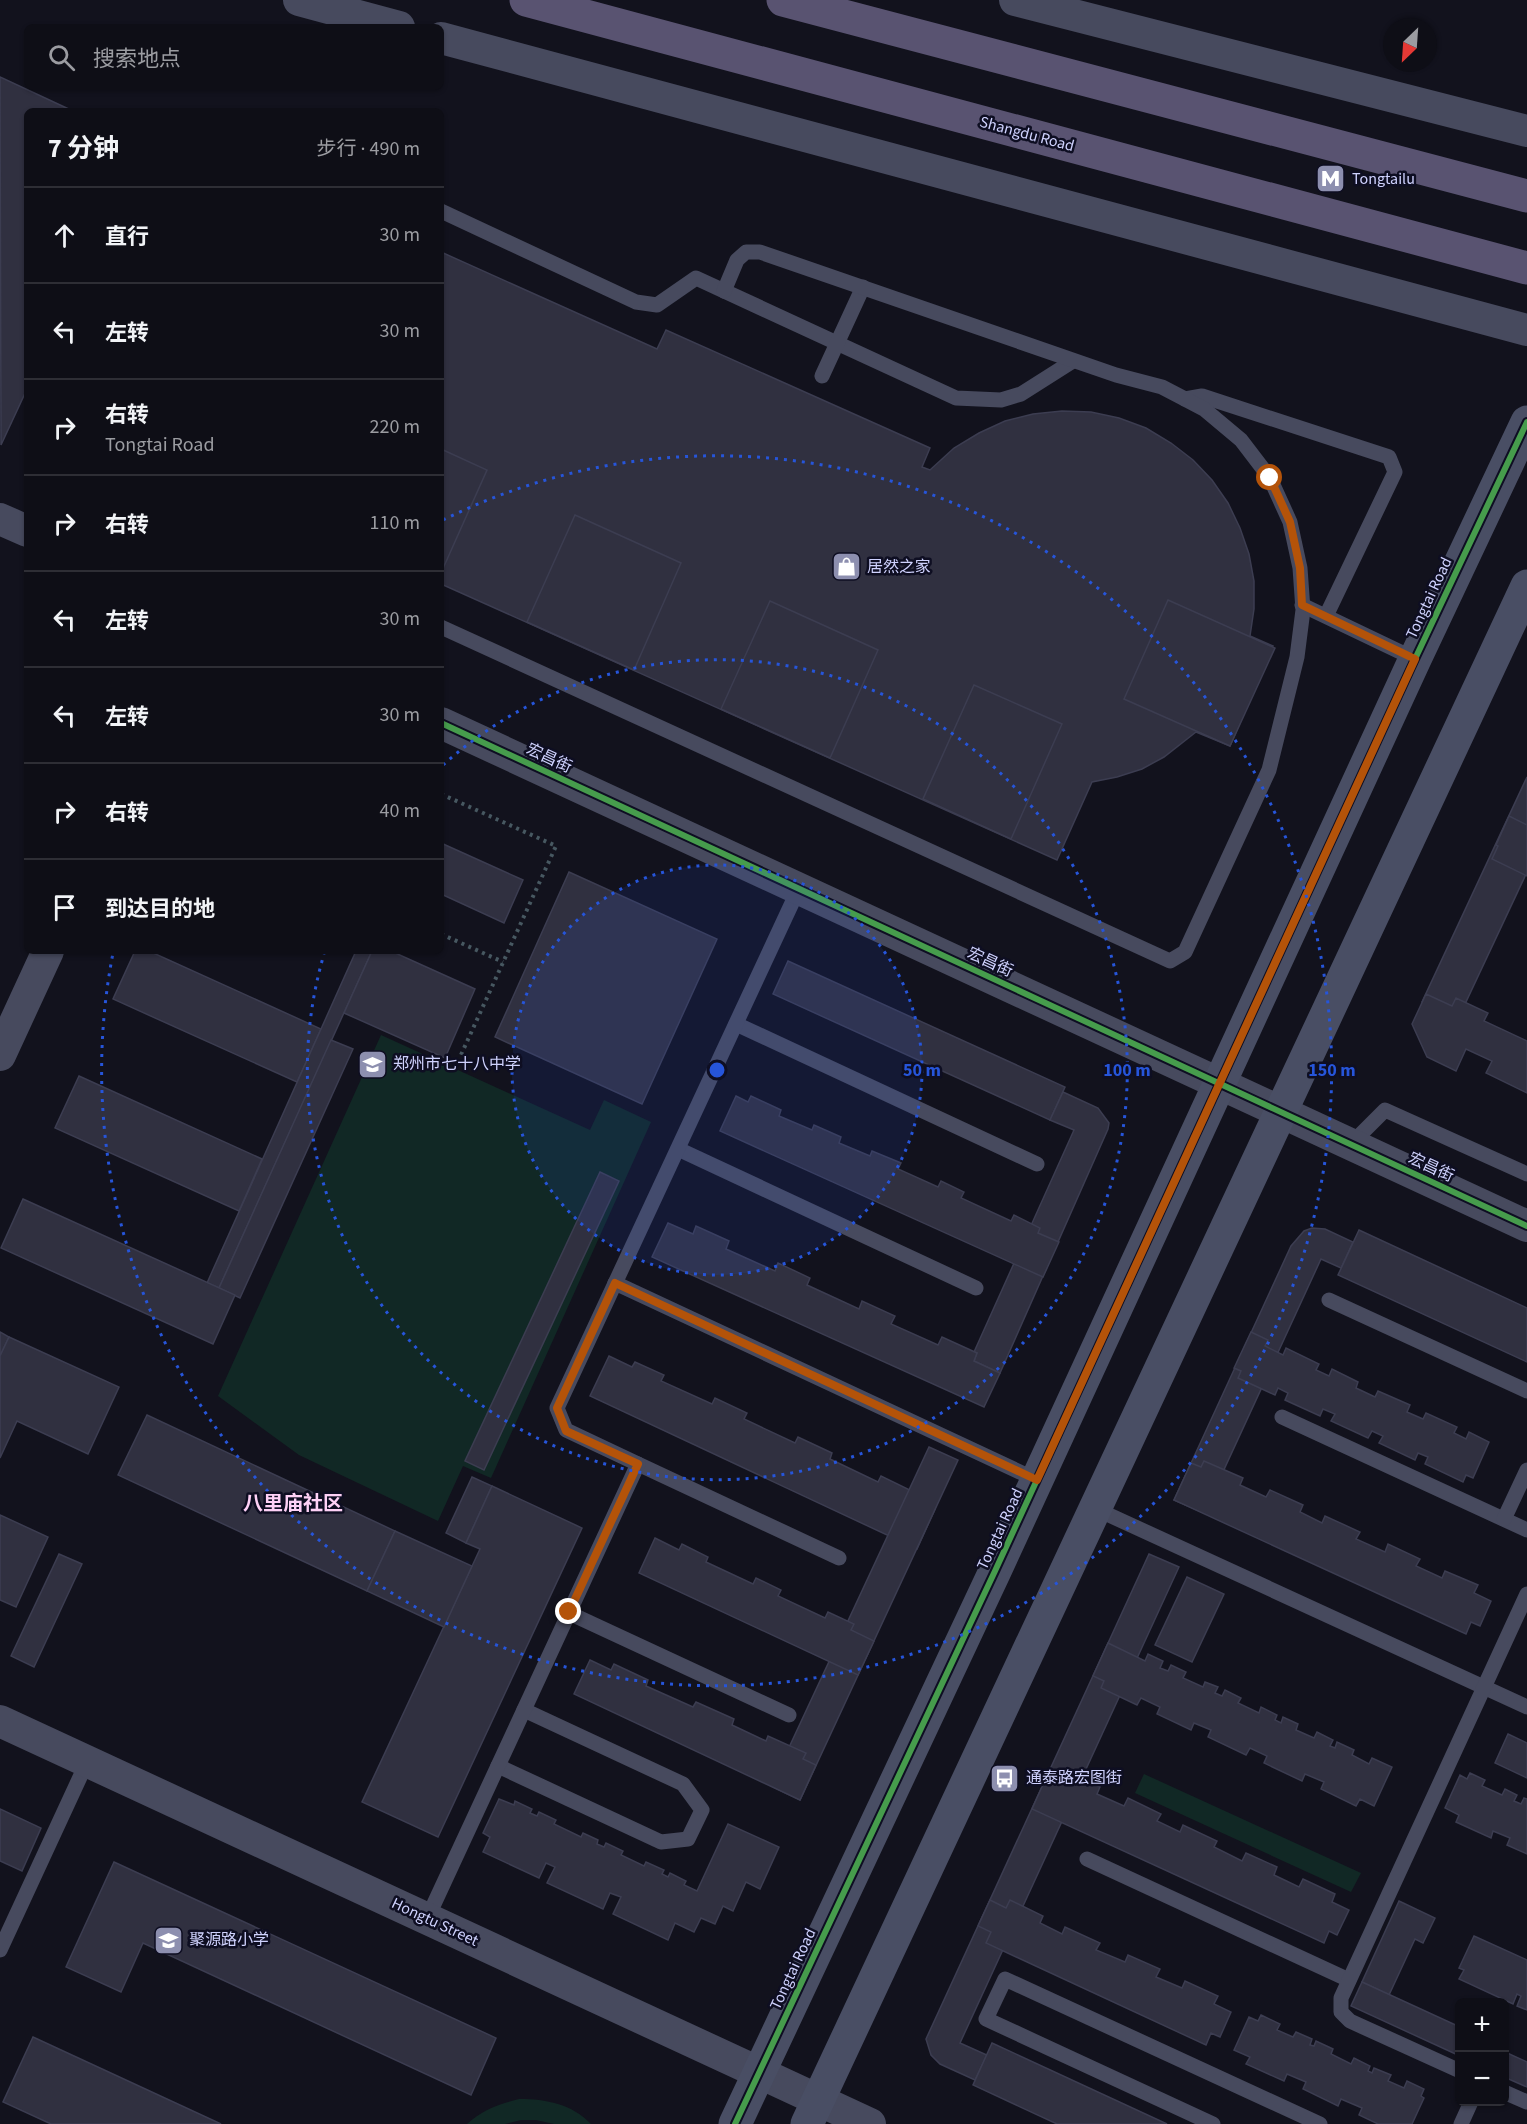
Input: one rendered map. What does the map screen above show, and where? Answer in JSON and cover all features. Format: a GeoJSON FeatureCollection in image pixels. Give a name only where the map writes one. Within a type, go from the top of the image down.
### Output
{"type":"FeatureCollection","features":[{"type":"Feature","properties":{"kind":"main road","name":"Shangdu Road"},"geometry":{"type":"LineString","coordinates":[[526,0],[1527,268]]}},
{"type":"Feature","properties":{"kind":"main road"},"geometry":{"type":"LineString","coordinates":[[783,0],[1527,196]]}},
{"type":"Feature","properties":{"kind":"street"},"geometry":{"type":"LineString","coordinates":[[299,0],[388,24]]}},
{"type":"Feature","properties":{"kind":"street"},"geometry":{"type":"LineString","coordinates":[[1015,0],[1527,131]]}},
{"type":"Feature","properties":{"kind":"street"},"geometry":{"type":"LineString","coordinates":[[444,39],[1527,330]]}},
{"type":"Feature","properties":{"kind":"street","name":"Tongtai Road"},"geometry":{"type":"LineString","coordinates":[[735,2124],[1037,1480],[1415,659],[1527,422]]}},
{"type":"Feature","properties":{"kind":"street"},"geometry":{"type":"LineString","coordinates":[[0,519],[24,530]]}},
{"type":"Feature","properties":{"kind":"street"},"geometry":{"type":"LineString","coordinates":[[813,2112],[1527,585]]}},
{"type":"Feature","properties":{"kind":"street","name":"宏昌街"},"geometry":{"type":"LineString","coordinates":[[444,724],[1527,1226]]}},
{"type":"Feature","properties":{"kind":"street"},"geometry":{"type":"LineString","coordinates":[[0,1055],[47,954]]}},
{"type":"Feature","properties":{"kind":"street","name":"Hongtu Street"},"geometry":{"type":"LineString","coordinates":[[0,1721],[759,2073],[813,2112],[870,2124]]}},
{"type":"Feature","properties":{"kind":"lane"},"geometry":{"type":"LineString","coordinates":[[444,212],[636,302],[657,305],[696,278],[956,398],[1001,400],[1021,394],[1073,361]]}},
{"type":"Feature","properties":{"kind":"lane"},"geometry":{"type":"LineString","coordinates":[[444,628],[1170,961],[1185,952],[1269,770],[1297,657],[1302,605],[1300,568],[1290,522],[1270,478],[1241,440],[1204,409],[1162,387],[1073,361],[760,252],[746,252],[737,260],[724,291]]}},
{"type":"Feature","properties":{"kind":"lane"},"geometry":{"type":"LineString","coordinates":[[822,376],[863,287]]}},
{"type":"Feature","properties":{"kind":"lane"},"geometry":{"type":"LineString","coordinates":[[1185,399],[1202,396],[1389,457],[1395,472],[1326,616]]}},
{"type":"Feature","properties":{"kind":"lane"},"geometry":{"type":"LineString","coordinates":[[1302,605],[1415,659]]}},
{"type":"Feature","properties":{"kind":"lane"},"geometry":{"type":"LineString","coordinates":[[799,888],[557,1408],[566,1431],[839,1558]]}},
{"type":"Feature","properties":{"kind":"lane"},"geometry":{"type":"LineString","coordinates":[[736,1024],[1037,1164]]}},
{"type":"Feature","properties":{"kind":"lane"},"geometry":{"type":"LineString","coordinates":[[1351,1144],[1385,1110],[1527,1174]]}},
{"type":"Feature","properties":{"kind":"lane"},"geometry":{"type":"LineString","coordinates":[[678,1149],[976,1288]]}},
{"type":"Feature","properties":{"kind":"lane"},"geometry":{"type":"LineString","coordinates":[[615,1283],[1037,1480]]}},
{"type":"Feature","properties":{"kind":"lane"},"geometry":{"type":"LineString","coordinates":[[1329,1300],[1527,1391]]}},
{"type":"Feature","properties":{"kind":"lane"},"geometry":{"type":"LineString","coordinates":[[1282,1417],[1527,1530]]}},
{"type":"Feature","properties":{"kind":"lane"},"geometry":{"type":"LineString","coordinates":[[427,1918],[638,1464]]}},
{"type":"Feature","properties":{"kind":"lane"},"geometry":{"type":"LineString","coordinates":[[1504,1519],[1527,1470]]}},
{"type":"Feature","properties":{"kind":"lane"},"geometry":{"type":"LineString","coordinates":[[1096,1509],[1527,1707]]}},
{"type":"Feature","properties":{"kind":"lane"},"geometry":{"type":"LineString","coordinates":[[1455,2069],[1350,2021],[1341,2012],[1341,1998],[1527,1594]]}},
{"type":"Feature","properties":{"kind":"lane"},"geometry":{"type":"LineString","coordinates":[[569,1612],[789,1715]]}},
{"type":"Feature","properties":{"kind":"lane"},"geometry":{"type":"LineString","coordinates":[[498,1766],[661,1842],[688,1839],[702,1810],[683,1784],[524,1710]]}},
{"type":"Feature","properties":{"kind":"lane"},"geometry":{"type":"LineString","coordinates":[[0,1950],[87,1762]]}},
{"type":"Feature","properties":{"kind":"lane"},"geometry":{"type":"LineString","coordinates":[[1087,1859],[1349,1980]]}},
{"type":"Feature","properties":{"kind":"lane"},"geometry":{"type":"LineString","coordinates":[[1213,2124],[986,2019],[1005,1979],[1320,2124]]}},
{"type":"Feature","properties":{"kind":"lane"},"geometry":{"type":"LineString","coordinates":[[1509,2094],[1527,2102]]}},
{"type":"Feature","properties":{"kind":"lane"},"geometry":{"type":"LineString","coordinates":[[1461,2124],[1469,2106]]}},
{"type":"Feature","properties":{"kind":"path"},"geometry":{"type":"LineString","coordinates":[[444,795],[556,846],[460,1056]]}},
{"type":"Feature","properties":{"kind":"path"},"geometry":{"type":"LineString","coordinates":[[444,935],[503,962]]}},
{"type":"Feature","properties":{"kind":"green space"},"geometry":{"type":"Polygon","coordinates":[[[381,1035],[590,1130],[604,1100],[651,1122],[491,1478],[463,1466],[438,1521],[299,1455],[218,1396],[381,1035]]]}},
{"type":"Feature","properties":{"kind":"green space"},"geometry":{"type":"Polygon","coordinates":[[[1144,1774],[1361,1873],[1351,1892],[1135,1793],[1144,1774]]]}},
{"type":"Feature","properties":{"kind":"green space"},"geometry":{"type":"Polygon","coordinates":[[[519,2099],[539,2100],[567,2107],[591,2124],[554,2124],[536,2120],[521,2120],[505,2124],[467,2124],[491,2108],[519,2099]]]}},
{"type":"Feature","properties":{"kind":"building"},"geometry":{"type":"Polygon","coordinates":[[[0,77],[67,108],[24,108],[24,395],[1,445],[0,77]]]}},
{"type":"Feature","properties":{"kind":"building","name":"居然之家"},"geometry":{"type":"Polygon","coordinates":[[[444,253],[657,349],[666,330],[930,448],[922,467],[930,470],[954,448],[1005,421],[1033,414],[1062,411],[1091,412],[1119,418],[1146,428],[1193,460],[1212,480],[1228,503],[1249,554],[1254,581],[1254,609],[1250,636],[1273,646],[1230,746],[1196,732],[1164,757],[1142,769],[1092,782],[1057,860],[444,585],[444,253]]]}},
{"type":"Feature","properties":{"kind":"building"},"geometry":{"type":"Polygon","coordinates":[[[444,450],[487,470],[444,566],[444,450]]]}},
{"type":"Feature","properties":{"kind":"building"},"geometry":{"type":"Polygon","coordinates":[[[575,515],[681,563],[634,670],[527,622],[575,515]]]}},
{"type":"Feature","properties":{"kind":"building"},"geometry":{"type":"Polygon","coordinates":[[[1168,600],[1275,648],[1230,746],[1124,699],[1168,600]]]}},
{"type":"Feature","properties":{"kind":"building"},"geometry":{"type":"Polygon","coordinates":[[[770,601],[878,650],[830,758],[721,709],[770,601]]]}},
{"type":"Feature","properties":{"kind":"building"},"geometry":{"type":"Polygon","coordinates":[[[974,685],[1062,724],[1011,839],[923,799],[974,685]]]}},
{"type":"Feature","properties":{"kind":"building"},"geometry":{"type":"Polygon","coordinates":[[[1527,777],[1527,872],[1458,1019],[1422,1002],[1527,777]]]}},
{"type":"Feature","properties":{"kind":"building"},"geometry":{"type":"Polygon","coordinates":[[[1509,816],[1527,825],[1527,876],[1492,859],[1509,816]]]}},
{"type":"Feature","properties":{"kind":"building"},"geometry":{"type":"Polygon","coordinates":[[[444,844],[523,880],[504,923],[444,895],[444,844]]]}},
{"type":"Feature","properties":{"kind":"building"},"geometry":{"type":"Polygon","coordinates":[[[569,872],[717,939],[642,1104],[495,1037],[569,872]]]}},
{"type":"Feature","properties":{"kind":"building"},"geometry":{"type":"Polygon","coordinates":[[[134,954],[156,954],[321,1029],[297,1082],[113,999],[134,954]]]}},
{"type":"Feature","properties":{"kind":"building"},"geometry":{"type":"Polygon","coordinates":[[[355,954],[371,954],[219,1288],[207,1283],[355,954]]]}},
{"type":"Feature","properties":{"kind":"building"},"geometry":{"type":"Polygon","coordinates":[[[371,954],[398,954],[475,989],[445,1058],[344,1013],[371,954]]]}},
{"type":"Feature","properties":{"kind":"building"},"geometry":{"type":"Polygon","coordinates":[[[788,961],[1065,1087],[1050,1120],[773,994],[788,961]]]}},
{"type":"Feature","properties":{"kind":"building"},"geometry":{"type":"Polygon","coordinates":[[[1426,994],[1452,1006],[1456,998],[1488,1013],[1484,1021],[1527,1041],[1527,1093],[1486,1073],[1492,1061],[1466,1049],[1456,1071],[1427,1057],[1412,1024],[1426,994]]]}},
{"type":"Feature","properties":{"kind":"building"},"geometry":{"type":"Polygon","coordinates":[[[331,1040],[353,1049],[240,1298],[219,1288],[331,1040]]]}},
{"type":"Feature","properties":{"kind":"building"},"geometry":{"type":"Polygon","coordinates":[[[79,1076],[262,1159],[239,1211],[55,1128],[79,1076]]]}},
{"type":"Feature","properties":{"kind":"building"},"geometry":{"type":"Polygon","coordinates":[[[1063,1092],[1098,1108],[1109,1123],[1108,1129],[1000,1373],[974,1361],[977,1353],[974,1352],[1074,1130],[1050,1120],[1063,1092]]]}},
{"type":"Feature","properties":{"kind":"building"},"geometry":{"type":"Polygon","coordinates":[[[736,1096],[748,1102],[751,1096],[781,1110],[779,1116],[812,1130],[814,1125],[841,1137],[839,1143],[870,1156],[872,1151],[901,1163],[898,1169],[938,1187],[941,1181],[964,1192],[961,1198],[1011,1221],[1014,1215],[1040,1228],[1038,1233],[1059,1242],[1043,1277],[720,1131],[736,1096]]]}},
{"type":"Feature","properties":{"kind":"building"},"geometry":{"type":"Polygon","coordinates":[[[600,1172],[619,1181],[484,1470],[465,1461],[600,1172]]]}},
{"type":"Feature","properties":{"kind":"building"},"geometry":{"type":"Polygon","coordinates":[[[23,1199],[235,1295],[213,1344],[1,1248],[23,1199]]]}},
{"type":"Feature","properties":{"kind":"building"},"geometry":{"type":"Polygon","coordinates":[[[668,1223],[693,1234],[696,1226],[729,1241],[726,1249],[775,1271],[778,1263],[810,1278],[807,1285],[859,1309],[862,1301],[895,1316],[891,1324],[938,1345],[942,1337],[977,1353],[974,1361],[1000,1373],[984,1407],[652,1257],[668,1223]]]}},
{"type":"Feature","properties":{"kind":"building"},"geometry":{"type":"Polygon","coordinates":[[[1312,1228],[1325,1229],[1353,1242],[1341,1268],[1321,1259],[1204,1513],[1174,1500],[1291,1246],[1304,1231],[1312,1228]]]}},
{"type":"Feature","properties":{"kind":"building"},"geometry":{"type":"Polygon","coordinates":[[[1359,1230],[1527,1308],[1527,1362],[1338,1275],[1359,1230]]]}},
{"type":"Feature","properties":{"kind":"building"},"geometry":{"type":"Polygon","coordinates":[[[0,1332],[9,1337],[0,1356],[0,1332]]]}},
{"type":"Feature","properties":{"kind":"building"},"geometry":{"type":"Polygon","coordinates":[[[1251,1332],[1268,1340],[1265,1346],[1283,1355],[1286,1348],[1319,1364],[1316,1370],[1329,1376],[1332,1369],[1358,1382],[1356,1388],[1375,1397],[1378,1391],[1410,1405],[1407,1412],[1423,1419],[1426,1413],[1457,1427],[1454,1433],[1466,1439],[1469,1432],[1489,1442],[1473,1478],[1466,1475],[1463,1482],[1425,1464],[1428,1457],[1418,1453],[1415,1460],[1379,1443],[1383,1436],[1372,1431],[1368,1438],[1331,1421],[1335,1414],[1323,1409],[1320,1416],[1285,1400],[1288,1393],[1278,1388],[1275,1395],[1238,1378],[1241,1371],[1234,1368],[1251,1332]]]}},
{"type":"Feature","properties":{"kind":"building"},"geometry":{"type":"Polygon","coordinates":[[[9,1337],[119,1387],[88,1454],[17,1421],[0,1458],[0,1356],[9,1337]]]}},
{"type":"Feature","properties":{"kind":"building"},"geometry":{"type":"Polygon","coordinates":[[[609,1356],[632,1367],[635,1362],[664,1375],[661,1381],[712,1404],[715,1398],[747,1413],[744,1419],[795,1443],[798,1437],[832,1453],[830,1459],[878,1482],[881,1476],[914,1492],[912,1497],[935,1509],[917,1549],[590,1396],[609,1356]]]}},
{"type":"Feature","properties":{"kind":"building"},"geometry":{"type":"Polygon","coordinates":[[[147,1415],[395,1531],[367,1591],[118,1475],[147,1415]]]}},
{"type":"Feature","properties":{"kind":"building"},"geometry":{"type":"Polygon","coordinates":[[[929,1447],[958,1460],[800,1800],[771,1786],[929,1447]]]}},
{"type":"Feature","properties":{"kind":"building"},"geometry":{"type":"Polygon","coordinates":[[[1204,1461],[1243,1478],[1240,1485],[1266,1497],[1270,1490],[1303,1505],[1300,1512],[1322,1523],[1325,1516],[1360,1532],[1356,1539],[1385,1552],[1388,1544],[1420,1559],[1416,1566],[1442,1578],[1445,1571],[1478,1585],[1474,1593],[1491,1601],[1480,1626],[1471,1622],[1466,1634],[1174,1500],[1191,1463],[1201,1467],[1204,1461]]]}},
{"type":"Feature","properties":{"kind":"building"},"geometry":{"type":"Polygon","coordinates":[[[472,1477],[492,1486],[466,1543],[446,1533],[472,1477]]]}},
{"type":"Feature","properties":{"kind":"building"},"geometry":{"type":"Polygon","coordinates":[[[492,1486],[582,1528],[438,1837],[362,1802],[480,1549],[466,1543],[492,1486]]]}},
{"type":"Feature","properties":{"kind":"building"},"geometry":{"type":"Polygon","coordinates":[[[0,1515],[48,1537],[16,1607],[0,1600],[0,1515]]]}},
{"type":"Feature","properties":{"kind":"building"},"geometry":{"type":"Polygon","coordinates":[[[395,1531],[472,1566],[444,1627],[367,1591],[395,1531]]]}},
{"type":"Feature","properties":{"kind":"building"},"geometry":{"type":"Polygon","coordinates":[[[655,1538],[679,1550],[682,1544],[708,1557],[706,1562],[753,1584],[756,1578],[781,1590],[778,1596],[825,1618],[828,1612],[854,1624],[851,1630],[874,1641],[858,1675],[639,1573],[655,1538]]]}},
{"type":"Feature","properties":{"kind":"building"},"geometry":{"type":"Polygon","coordinates":[[[59,1554],[82,1564],[34,1667],[11,1656],[59,1554]]]}},
{"type":"Feature","properties":{"kind":"building"},"geometry":{"type":"Polygon","coordinates":[[[1149,1554],[1179,1567],[960,2043],[987,2055],[975,2080],[940,2064],[931,2055],[926,2039],[1149,1554]]]}},
{"type":"Feature","properties":{"kind":"building"},"geometry":{"type":"Polygon","coordinates":[[[1187,1577],[1224,1594],[1192,1662],[1155,1645],[1187,1577]]]}},
{"type":"Feature","properties":{"kind":"building"},"geometry":{"type":"Polygon","coordinates":[[[1108,1643],[1145,1661],[1148,1654],[1163,1661],[1160,1668],[1168,1671],[1171,1665],[1186,1672],[1183,1678],[1203,1687],[1205,1682],[1218,1687],[1215,1693],[1222,1696],[1225,1690],[1241,1698],[1238,1703],[1259,1713],[1261,1707],[1277,1715],[1275,1720],[1281,1723],[1283,1717],[1298,1724],[1296,1730],[1314,1738],[1317,1732],[1333,1740],[1330,1746],[1335,1748],[1337,1742],[1354,1750],[1352,1755],[1369,1764],[1372,1758],[1392,1767],[1374,1806],[1360,1799],[1356,1806],[1321,1789],[1324,1782],[1305,1774],[1302,1781],[1264,1763],[1267,1756],[1250,1748],[1246,1755],[1208,1737],[1211,1730],[1194,1723],[1191,1730],[1157,1714],[1160,1707],[1141,1698],[1137,1705],[1101,1688],[1104,1681],[1093,1676],[1108,1643]]]}},
{"type":"Feature","properties":{"kind":"building"},"geometry":{"type":"Polygon","coordinates":[[[590,1660],[611,1670],[614,1664],[648,1680],[646,1686],[693,1707],[696,1702],[734,1719],[732,1725],[766,1741],[768,1736],[806,1753],[803,1759],[816,1765],[800,1800],[574,1694],[590,1660]]]}},
{"type":"Feature","properties":{"kind":"building"},"geometry":{"type":"Polygon","coordinates":[[[1508,1734],[1527,1743],[1527,1778],[1495,1763],[1508,1734]]]}},
{"type":"Feature","properties":{"kind":"building"},"geometry":{"type":"Polygon","coordinates":[[[1062,1770],[1100,1787],[1097,1794],[1124,1806],[1128,1798],[1161,1814],[1157,1821],[1180,1832],[1183,1825],[1217,1841],[1214,1847],[1242,1861],[1246,1853],[1277,1867],[1274,1875],[1299,1887],[1303,1879],[1335,1894],[1332,1902],[1349,1910],[1337,1935],[1329,1931],[1324,1943],[1032,1809],[1049,1771],[1059,1776],[1062,1770]]]}},
{"type":"Feature","properties":{"kind":"building"},"geometry":{"type":"Polygon","coordinates":[[[1470,1773],[1485,1780],[1482,1786],[1502,1795],[1505,1789],[1517,1795],[1514,1801],[1521,1804],[1524,1798],[1527,1799],[1527,1854],[1507,1845],[1510,1838],[1493,1831],[1491,1838],[1456,1822],[1459,1815],[1445,1808],[1460,1775],[1467,1779],[1470,1773]]]}},
{"type":"Feature","properties":{"kind":"building"},"geometry":{"type":"Polygon","coordinates":[[[499,1799],[514,1805],[515,1801],[532,1809],[530,1813],[537,1816],[539,1812],[556,1820],[554,1824],[581,1837],[583,1833],[598,1840],[597,1844],[604,1847],[606,1843],[623,1851],[621,1855],[644,1866],[646,1862],[664,1870],[662,1874],[668,1877],[670,1873],[686,1881],[684,1885],[697,1891],[728,1824],[779,1847],[760,1889],[746,1882],[733,1911],[723,1906],[715,1924],[701,1918],[694,1932],[675,1923],[668,1940],[613,1914],[621,1897],[610,1893],[603,1909],[547,1883],[555,1867],[546,1863],[539,1878],[483,1852],[490,1837],[483,1833],[499,1799]]]}},
{"type":"Feature","properties":{"kind":"building"},"geometry":{"type":"Polygon","coordinates":[[[0,1809],[41,1828],[22,1871],[0,1861],[0,1809]]]}},
{"type":"Feature","properties":{"kind":"building"},"geometry":{"type":"Polygon","coordinates":[[[114,1862],[496,2038],[471,2095],[143,1943],[121,1992],[66,1967],[114,1862]]]}},
{"type":"Feature","properties":{"kind":"building"},"geometry":{"type":"Polygon","coordinates":[[[990,1900],[1006,1908],[1010,1900],[1043,1916],[1040,1923],[1062,1934],[1065,1927],[1100,1943],[1096,1950],[1125,1962],[1128,1955],[1160,1969],[1156,1977],[1182,1988],[1185,1981],[1218,1996],[1214,2004],[1231,2012],[1220,2037],[1211,2033],[1206,2045],[986,1943],[991,1932],[978,1926],[990,1900]]]}},
{"type":"Feature","properties":{"kind":"building"},"geometry":{"type":"Polygon","coordinates":[[[1399,1901],[1435,1918],[1423,1943],[1415,1939],[1389,1995],[1362,1982],[1399,1901]]]}},
{"type":"Feature","properties":{"kind":"building"},"geometry":{"type":"Polygon","coordinates":[[[1474,1936],[1527,1960],[1527,2010],[1517,2006],[1521,1996],[1517,1994],[1513,2004],[1509,2002],[1509,1998],[1500,1998],[1459,1979],[1464,1970],[1459,1968],[1474,1936]]]}},
{"type":"Feature","properties":{"kind":"building"},"geometry":{"type":"Polygon","coordinates":[[[1362,1982],[1455,2025],[1455,2054],[1351,2006],[1362,1982]]]}},
{"type":"Feature","properties":{"kind":"building"},"geometry":{"type":"Polygon","coordinates":[[[1261,2015],[1280,2024],[1277,2030],[1293,2037],[1296,2032],[1312,2039],[1310,2045],[1314,2046],[1316,2041],[1333,2049],[1331,2054],[1351,2064],[1354,2058],[1370,2066],[1368,2071],[1372,2073],[1374,2068],[1391,2075],[1388,2081],[1404,2088],[1407,2081],[1424,2089],[1421,2096],[1424,2098],[1412,2124],[1378,2124],[1359,2115],[1362,2108],[1341,2099],[1338,2106],[1303,2089],[1306,2082],[1287,2074],[1284,2081],[1246,2064],[1250,2057],[1234,2050],[1249,2017],[1258,2021],[1261,2015]]]}},
{"type":"Feature","properties":{"kind":"building"},"geometry":{"type":"Polygon","coordinates":[[[33,2037],[221,2124],[51,2124],[3,2102],[33,2037]]]}},
{"type":"Feature","properties":{"kind":"building"},"geometry":{"type":"Polygon","coordinates":[[[992,2043],[1167,2124],[1057,2124],[973,2085],[992,2043]]]}},
{"type":"Feature","properties":{"kind":"building"},"geometry":{"type":"Polygon","coordinates":[[[1509,2054],[1527,2062],[1527,2087],[1509,2079],[1509,2054]]]}},
{"type":"Feature","properties":{"kind":"cycle path"},"geometry":{"type":"LineString","coordinates":[[735,2124],[995,1571],[1415,659],[1527,422]]}},
{"type":"Feature","properties":{"kind":"cycle path"},"geometry":{"type":"LineString","coordinates":[[444,724],[1527,1226]]}},
{"type":"Feature","properties":{"kind":"place","name":"Tongtailu"},"geometry":{"type":"Point","coordinates":[1331,179]}},
{"type":"Feature","properties":{"kind":"place","name":"居然之家"},"geometry":{"type":"Point","coordinates":[846,567]}},
{"type":"Feature","properties":{"kind":"place","name":"郑州市七十八中学"},"geometry":{"type":"Point","coordinates":[372,1064]}},
{"type":"Feature","properties":{"kind":"place","name":"通泰路宏图街"},"geometry":{"type":"Point","coordinates":[1005,1778]}},
{"type":"Feature","properties":{"kind":"place","name":"聚源路小学"},"geometry":{"type":"Point","coordinates":[168,1940]}},
{"type":"Feature","properties":{"kind":"district","name":"八里庙社区"},"geometry":{"type":"Point","coordinates":[293,1504]}},
{"type":"Feature","properties":{"kind":"route"},"geometry":{"type":"LineString","coordinates":[[569,1612],[638,1464],[566,1431],[557,1408],[615,1283],[1037,1480],[1415,659],[1302,605],[1300,568],[1290,522],[1270,478]]}}]}
